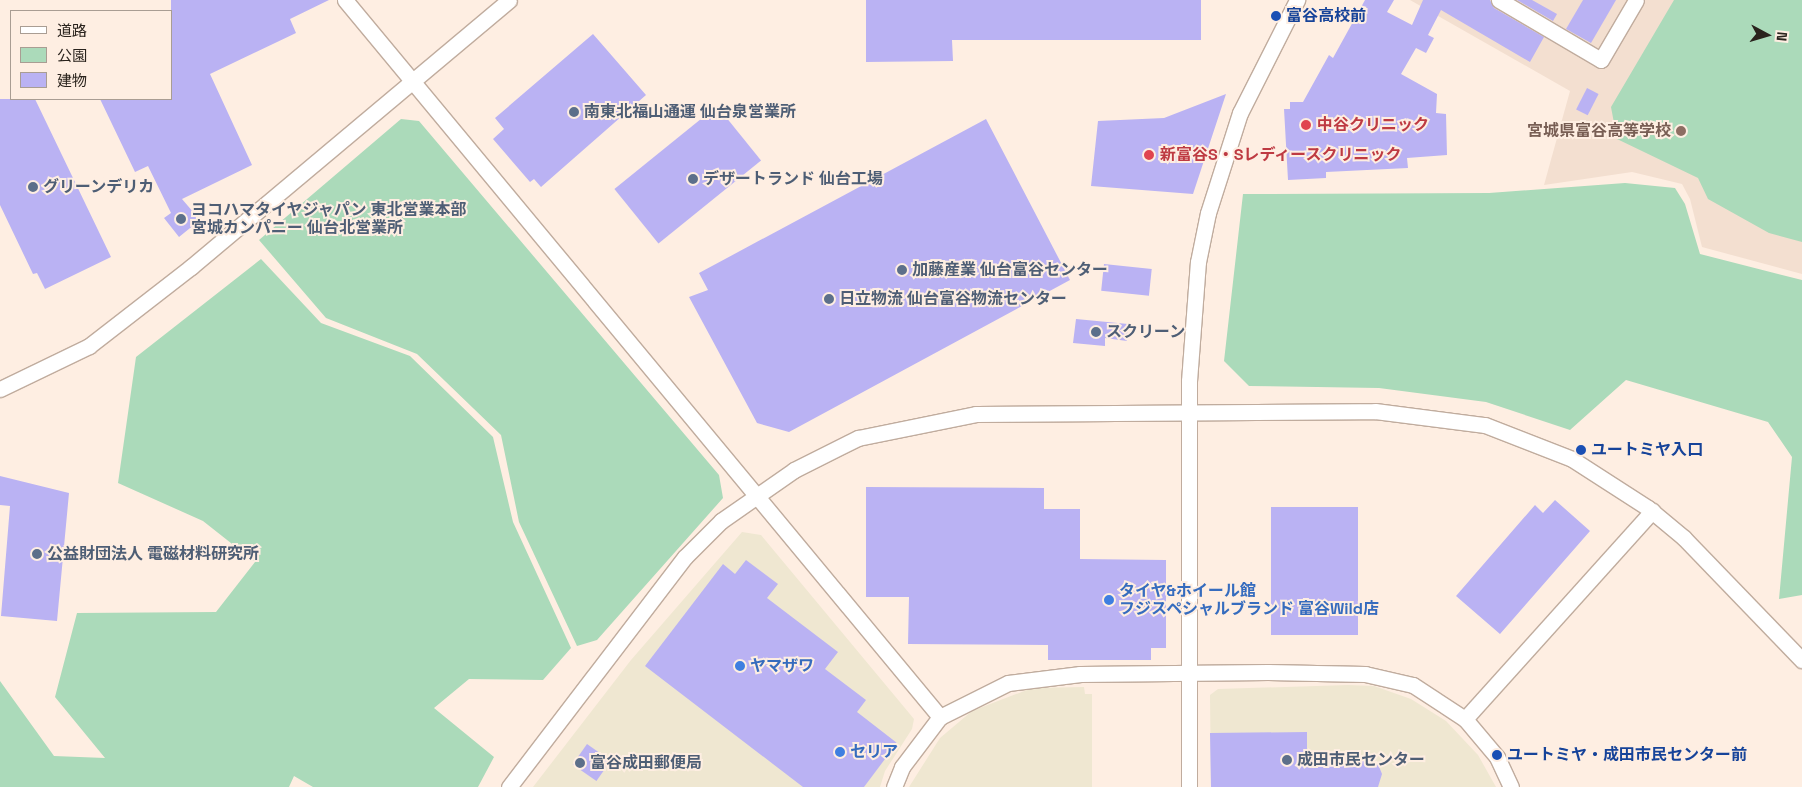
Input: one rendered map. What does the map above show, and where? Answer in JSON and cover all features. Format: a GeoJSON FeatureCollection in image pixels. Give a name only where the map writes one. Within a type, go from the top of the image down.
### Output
{"type":"FeatureCollection","features":[{"type":"Feature","properties":{"kind":"street"},"geometry":{"type":"LineString","coordinates":[[345,0],[410,82],[940,717]]}},
{"type":"Feature","properties":{"kind":"street"},"geometry":{"type":"LineString","coordinates":[[0,389],[89,346],[191,267],[509,0]]}},
{"type":"Feature","properties":{"kind":"street"},"geometry":{"type":"LineString","coordinates":[[1189,787],[1189,411],[1192,317],[1208,213],[1240,113],[1297,0]]}},
{"type":"Feature","properties":{"kind":"street"},"geometry":{"type":"LineString","coordinates":[[1498,0],[1601,60],[1636,0]]}},
{"type":"Feature","properties":{"kind":"street"},"geometry":{"type":"LineString","coordinates":[[509,787],[685,557],[721,521],[756,495],[858,438],[942,418],[1014,412],[1375,410],[1485,425],[1572,459],[1652,511],[1684,538],[1802,660]]}},
{"type":"Feature","properties":{"kind":"street"},"geometry":{"type":"LineString","coordinates":[[1465,718],[1652,511]]}},
{"type":"Feature","properties":{"kind":"street"},"geometry":{"type":"LineString","coordinates":[[894,787],[902,766],[940,717],[990,689],[1024,678],[1188,673],[1345,673],[1389,678],[1436,696],[1465,718],[1497,757],[1511,787]]}},
{"type":"Feature","properties":{"kind":"shaded area","name":"宮城県富谷高等学校"},"geometry":{"type":"Polygon","coordinates":[[[1410,0],[1802,0],[1802,274],[1702,247],[1690,199],[1682,184],[1632,172],[1544,185],[1570,91],[1410,0]]]}},
{"type":"Feature","properties":{"kind":"shaded area"},"geometry":{"type":"Polygon","coordinates":[[[742,532],[761,535],[914,719],[912,729],[885,771],[880,787],[533,787],[631,660],[742,532]]]}},
{"type":"Feature","properties":{"kind":"shaded area"},"geometry":{"type":"Polygon","coordinates":[[[1374,686],[1411,699],[1446,721],[1478,755],[1496,787],[1211,787],[1210,695],[1218,689],[1374,686]]]}},
{"type":"Feature","properties":{"kind":"shaded area"},"geometry":{"type":"Polygon","coordinates":[[[1084,687],[1085,694],[1092,694],[1092,787],[909,787],[940,738],[972,711],[1032,688],[1084,687]]]}},
{"type":"Feature","properties":{"kind":"green space"},"geometry":{"type":"Polygon","coordinates":[[[1674,0],[1802,0],[1802,242],[1769,233],[1708,199],[1698,178],[1617,139],[1611,107],[1674,0]]]}},
{"type":"Feature","properties":{"kind":"green space"},"geometry":{"type":"Polygon","coordinates":[[[401,119],[419,121],[719,475],[723,498],[597,640],[577,646],[519,522],[501,435],[417,354],[326,318],[259,240],[401,119]]]}},
{"type":"Feature","properties":{"kind":"green space"},"geometry":{"type":"Polygon","coordinates":[[[1625,183],[1675,188],[1685,204],[1700,254],[1802,280],[1802,595],[1779,599],[1792,457],[1768,422],[1626,380],[1570,430],[1486,402],[1379,388],[1249,386],[1224,361],[1243,194],[1489,193],[1625,183]]]}},
{"type":"Feature","properties":{"kind":"green space"},"geometry":{"type":"Polygon","coordinates":[[[261,259],[321,323],[410,356],[493,437],[513,522],[571,648],[543,680],[469,679],[434,708],[494,757],[478,787],[313,787],[294,776],[289,787],[0,787],[0,681],[54,756],[105,758],[55,697],[77,613],[216,612],[255,562],[203,521],[118,483],[136,357],[261,259]]]}},
{"type":"Feature","properties":{"kind":"building"},"geometry":{"type":"Polygon","coordinates":[[[171,0],[329,0],[290,19],[296,33],[210,74],[252,165],[182,199],[200,220],[179,237],[164,218],[171,213],[148,166],[135,172],[100,100],[172,100],[171,0]]]}},
{"type":"Feature","properties":{"kind":"building"},"geometry":{"type":"Polygon","coordinates":[[[866,0],[1201,0],[1201,40],[952,40],[953,61],[866,62],[866,0]]]}},
{"type":"Feature","properties":{"kind":"building"},"geometry":{"type":"Polygon","coordinates":[[[1365,0],[1394,0],[1387,12],[1412,25],[1423,0],[1490,0],[1494,8],[1544,37],[1530,62],[1441,10],[1428,35],[1434,38],[1426,53],[1416,48],[1401,74],[1437,94],[1436,113],[1446,114],[1447,155],[1407,158],[1408,168],[1326,172],[1326,178],[1288,180],[1284,109],[1290,109],[1290,102],[1303,102],[1329,55],[1333,58],[1365,0]]]}},
{"type":"Feature","properties":{"kind":"building"},"geometry":{"type":"Polygon","coordinates":[[[1517,0],[1532,0],[1557,14],[1553,21],[1517,0]]]}},
{"type":"Feature","properties":{"kind":"building"},"geometry":{"type":"Polygon","coordinates":[[[1583,0],[1616,0],[1591,43],[1566,29],[1583,0]]]}},
{"type":"Feature","properties":{"kind":"building"},"geometry":{"type":"Polygon","coordinates":[[[593,34],[646,95],[541,187],[534,179],[530,182],[493,139],[504,129],[495,118],[593,34]]]}},
{"type":"Feature","properties":{"kind":"building"},"geometry":{"type":"Polygon","coordinates":[[[1587,88],[1599,94],[1588,115],[1576,109],[1587,88]]]}},
{"type":"Feature","properties":{"kind":"building"},"geometry":{"type":"Polygon","coordinates":[[[1226,94],[1193,194],[1091,186],[1098,121],[1164,118],[1226,94]]]}},
{"type":"Feature","properties":{"kind":"building"},"geometry":{"type":"Polygon","coordinates":[[[0,99],[35,100],[111,257],[45,289],[37,273],[33,274],[0,205],[0,99]]]}},
{"type":"Feature","properties":{"kind":"building"},"geometry":{"type":"Polygon","coordinates":[[[717,106],[761,160],[658,243],[614,189],[717,106]]]}},
{"type":"Feature","properties":{"kind":"building"},"geometry":{"type":"Polygon","coordinates":[[[986,119],[1070,280],[789,432],[757,423],[689,297],[708,290],[699,273],[986,119]]]}},
{"type":"Feature","properties":{"kind":"building"},"geometry":{"type":"Polygon","coordinates":[[[1104,264],[1152,269],[1149,296],[1101,291],[1104,264]]]}},
{"type":"Feature","properties":{"kind":"building"},"geometry":{"type":"Polygon","coordinates":[[[1076,319],[1128,324],[1127,341],[1105,338],[1105,346],[1073,343],[1076,319]]]}},
{"type":"Feature","properties":{"kind":"building"},"geometry":{"type":"Polygon","coordinates":[[[0,476],[69,493],[57,621],[1,616],[10,506],[0,505],[0,476]]]}},
{"type":"Feature","properties":{"kind":"building"},"geometry":{"type":"Polygon","coordinates":[[[866,487],[1044,488],[1044,509],[1080,509],[1080,559],[1166,560],[1166,648],[1151,648],[1151,660],[1048,660],[1048,645],[908,644],[909,597],[866,597],[866,487]]]}},
{"type":"Feature","properties":{"kind":"building"},"geometry":{"type":"Polygon","coordinates":[[[1555,500],[1590,531],[1500,634],[1456,596],[1535,505],[1543,513],[1555,500]]]}},
{"type":"Feature","properties":{"kind":"building"},"geometry":{"type":"Polygon","coordinates":[[[1271,507],[1358,507],[1358,635],[1271,635],[1271,507]]]}},
{"type":"Feature","properties":{"kind":"building"},"geometry":{"type":"Polygon","coordinates":[[[746,560],[778,584],[767,598],[838,652],[825,669],[866,700],[857,712],[897,743],[864,787],[803,787],[645,666],[723,564],[735,574],[746,560]]]}},
{"type":"Feature","properties":{"kind":"building","name":"成田市民センター"},"geometry":{"type":"Polygon","coordinates":[[[1307,732],[1307,754],[1360,755],[1365,762],[1378,764],[1382,774],[1378,787],[1211,787],[1210,733],[1307,732]]]}},
{"type":"Feature","properties":{"kind":"building"},"geometry":{"type":"Polygon","coordinates":[[[587,744],[611,761],[596,781],[573,764],[587,744]]]}},
{"type":"Feature","properties":{"kind":"place","name":"富谷高校前"},"geometry":{"type":"Point","coordinates":[1276,16]}},
{"type":"Feature","properties":{"kind":"place","name":"南東北福山通運 仙台泉営業所"},"geometry":{"type":"Point","coordinates":[574,112]}},
{"type":"Feature","properties":{"kind":"place","name":"中谷クリニック"},"geometry":{"type":"Point","coordinates":[1306,125]}},
{"type":"Feature","properties":{"kind":"place","name":"宮城県富谷高等学校"},"geometry":{"type":"Point","coordinates":[1681,131]}},
{"type":"Feature","properties":{"kind":"place","name":"新富谷S・Sレディースクリニック"},"geometry":{"type":"Point","coordinates":[1149,155]}},
{"type":"Feature","properties":{"kind":"place","name":"デザートランド 仙台工場"},"geometry":{"type":"Point","coordinates":[693,179]}},
{"type":"Feature","properties":{"kind":"place","name":"グリーンデリカ"},"geometry":{"type":"Point","coordinates":[33,187]}},
{"type":"Feature","properties":{"kind":"place","name":"ヨコハマタイヤジャパン 東北営業本部 宮城カンパニー 仙台北営業所"},"geometry":{"type":"Point","coordinates":[181,219]}},
{"type":"Feature","properties":{"kind":"place","name":"加藤産業 仙台富谷センター"},"geometry":{"type":"Point","coordinates":[902,270]}},
{"type":"Feature","properties":{"kind":"place","name":"日立物流 仙台富谷物流センター"},"geometry":{"type":"Point","coordinates":[829,299]}},
{"type":"Feature","properties":{"kind":"place","name":"スクリーン"},"geometry":{"type":"Point","coordinates":[1096,332]}},
{"type":"Feature","properties":{"kind":"place","name":"ユートミヤ入口"},"geometry":{"type":"Point","coordinates":[1581,450]}},
{"type":"Feature","properties":{"kind":"place","name":"公益財団法人 電磁材料研究所"},"geometry":{"type":"Point","coordinates":[37,554]}},
{"type":"Feature","properties":{"kind":"place","name":"タイヤ&ホイール館 フジスペシャルブランド 富谷Wild店"},"geometry":{"type":"Point","coordinates":[1109,600]}},
{"type":"Feature","properties":{"kind":"place","name":"ヤマザワ"},"geometry":{"type":"Point","coordinates":[740,666]}},
{"type":"Feature","properties":{"kind":"place","name":"セリア"},"geometry":{"type":"Point","coordinates":[840,752]}},
{"type":"Feature","properties":{"kind":"place","name":"ユートミヤ・成田市民センター前"},"geometry":{"type":"Point","coordinates":[1497,755]}},
{"type":"Feature","properties":{"kind":"place","name":"成田市民センター"},"geometry":{"type":"Point","coordinates":[1287,760]}},
{"type":"Feature","properties":{"kind":"place","name":"富谷成田郵便局"},"geometry":{"type":"Point","coordinates":[580,763]}}]}
